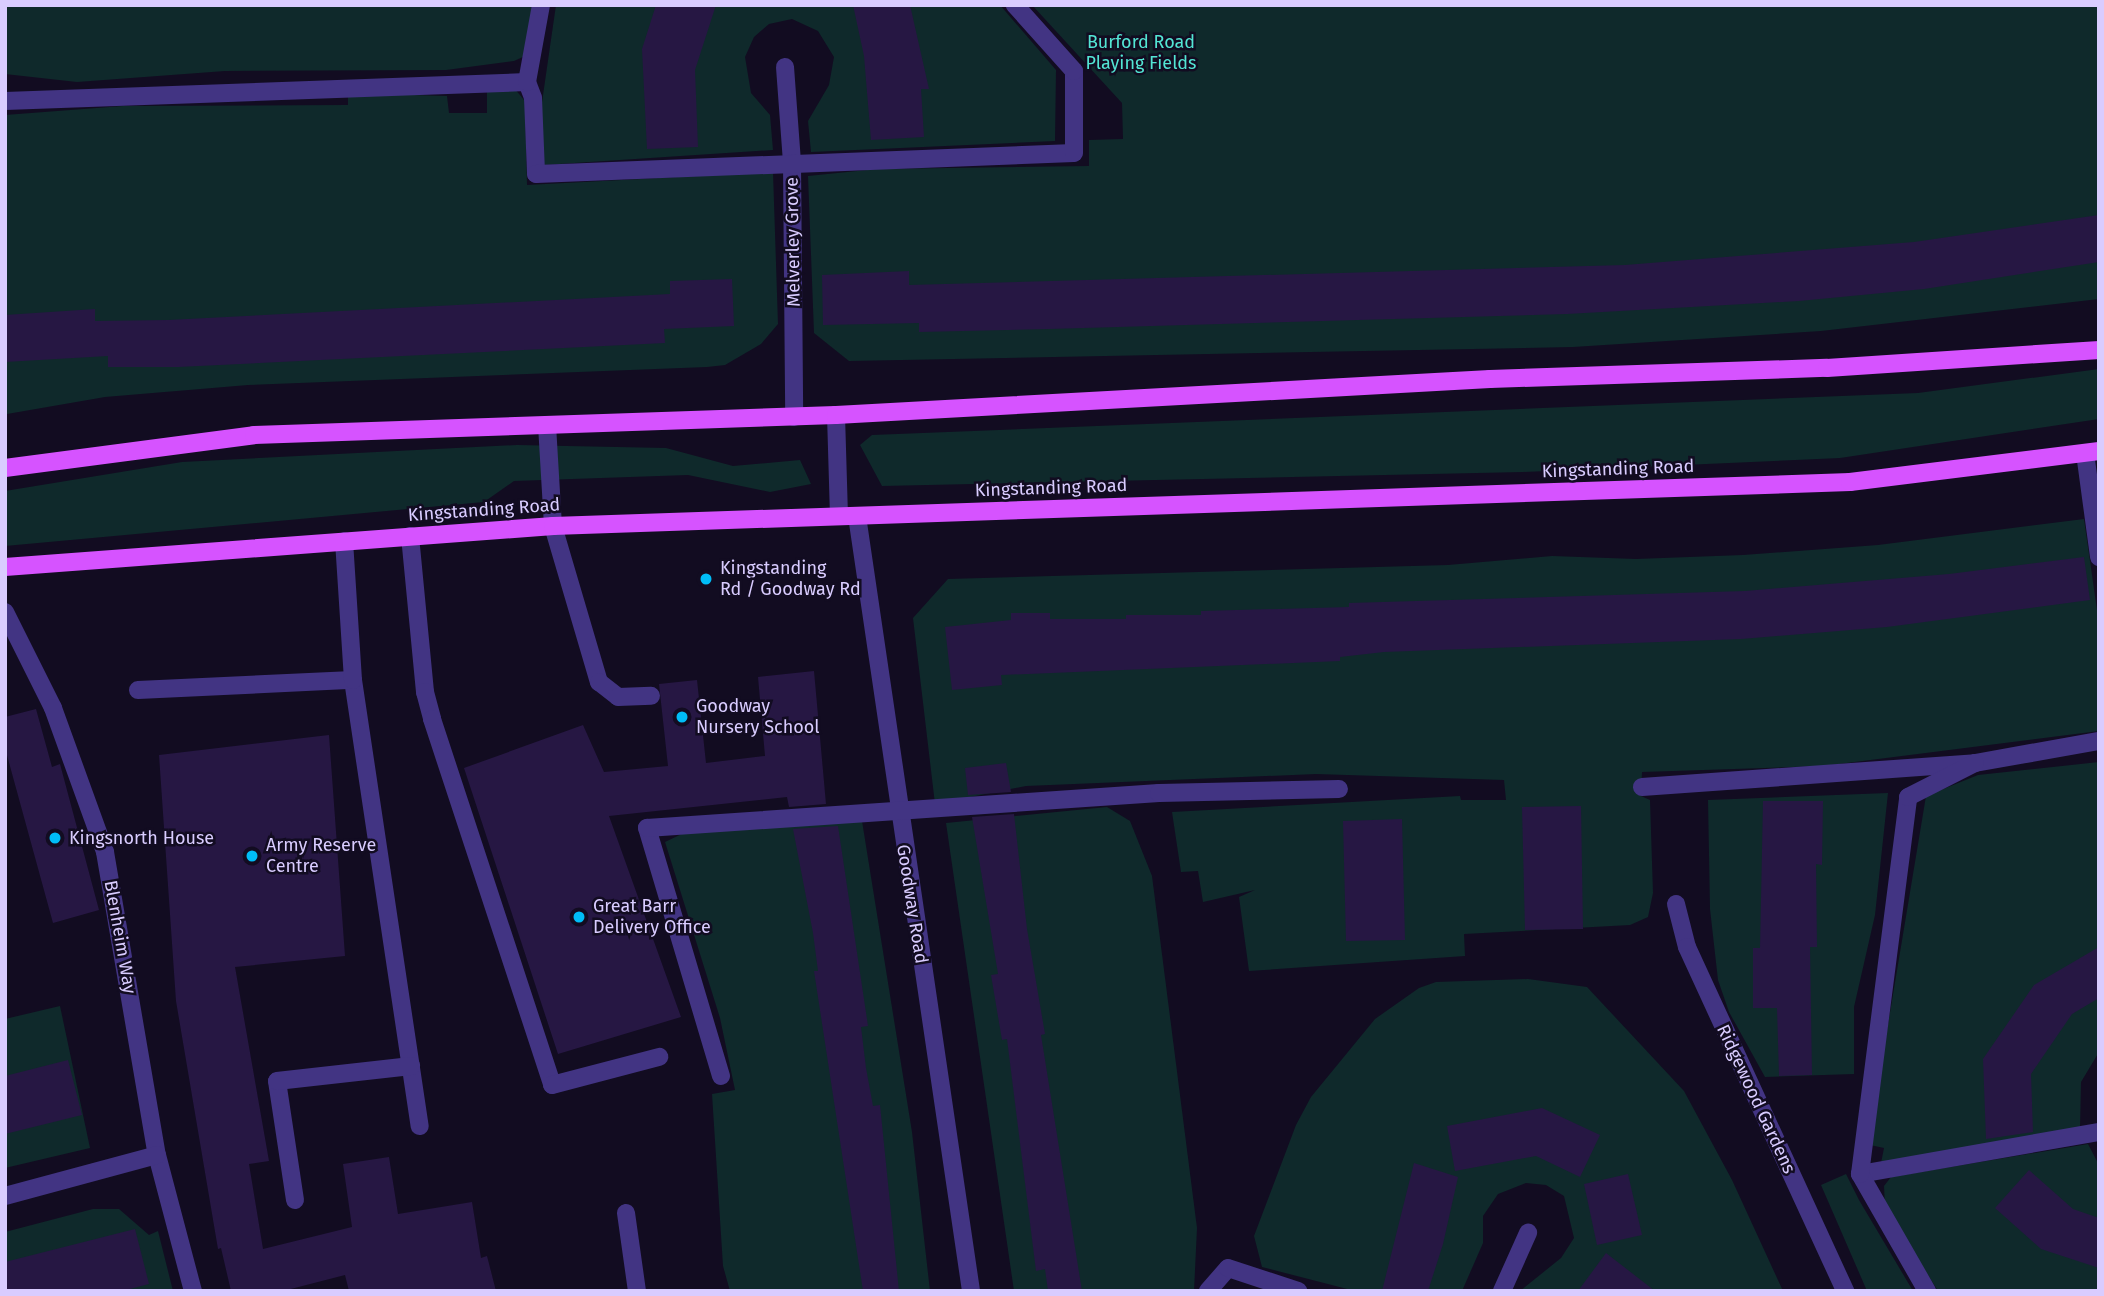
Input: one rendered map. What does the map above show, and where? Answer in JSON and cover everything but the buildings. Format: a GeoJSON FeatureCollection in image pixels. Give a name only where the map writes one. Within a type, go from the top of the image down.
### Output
{"type":"FeatureCollection","features":[{"type":"Feature","properties":{"kind":"main road"},"geometry":{"type":"LineString","coordinates":[[5,468],[254,435],[794,417],[1490,380],[1827,368],[2099,349]]}},
{"type":"Feature","properties":{"kind":"main road","name":"Kingstanding Road"},"geometry":{"type":"LineString","coordinates":[[5,567],[553,526],[1850,482],[2092,452]]}},
{"type":"Feature","properties":{"kind":"street"},"geometry":{"type":"LineString","coordinates":[[541,5],[527,82],[533,98],[536,174],[1074,153],[1074,71],[1015,5]]}},
{"type":"Feature","properties":{"kind":"street","name":"Melverley Grove"},"geometry":{"type":"LineString","coordinates":[[785,67],[792,163],[794,417]]}},
{"type":"Feature","properties":{"kind":"street"},"geometry":{"type":"LineString","coordinates":[[5,101],[527,82]]}},
{"type":"Feature","properties":{"kind":"street","name":"Goodway Road"},"geometry":{"type":"LineString","coordinates":[[836,415],[848,515],[898,814],[971,1291]]}},
{"type":"Feature","properties":{"kind":"street"},"geometry":{"type":"LineString","coordinates":[[547,425],[553,526],[599,682],[618,697],[651,696]]}},
{"type":"Feature","properties":{"kind":"street"},"geometry":{"type":"LineString","coordinates":[[2092,452],[2099,557]]}},
{"type":"Feature","properties":{"kind":"street"},"geometry":{"type":"LineString","coordinates":[[410,536],[425,692],[552,1086],[659,1058]]}},
{"type":"Feature","properties":{"kind":"street"},"geometry":{"type":"LineString","coordinates":[[344,541],[353,680],[420,1126]]}},
{"type":"Feature","properties":{"kind":"street","name":"Blenheim Way"},"geometry":{"type":"LineString","coordinates":[[5,612],[53,708],[105,852],[157,1155],[193,1291]]}},
{"type":"Feature","properties":{"kind":"street"},"geometry":{"type":"LineString","coordinates":[[138,690],[353,680]]}},
{"type":"Feature","properties":{"kind":"street"},"geometry":{"type":"LineString","coordinates":[[1642,787],[1975,763],[2099,741]]}},
{"type":"Feature","properties":{"kind":"street"},"geometry":{"type":"LineString","coordinates":[[1927,1291],[1860,1174],[1908,797],[1975,763]]}},
{"type":"Feature","properties":{"kind":"street"},"geometry":{"type":"LineString","coordinates":[[721,1076],[647,828],[898,814],[1159,793],[1339,789]]}},
{"type":"Feature","properties":{"kind":"street","name":"Ridgewood Gardens"},"geometry":{"type":"LineString","coordinates":[[1676,904],[1687,947],[1845,1291]]}},
{"type":"Feature","properties":{"kind":"street"},"geometry":{"type":"LineString","coordinates":[[295,1200],[277,1082],[411,1066]]}},
{"type":"Feature","properties":{"kind":"street"},"geometry":{"type":"LineString","coordinates":[[1860,1174],[2099,1132]]}},
{"type":"Feature","properties":{"kind":"street"},"geometry":{"type":"LineString","coordinates":[[5,1196],[157,1155]]}},
{"type":"Feature","properties":{"kind":"street"},"geometry":{"type":"LineString","coordinates":[[626,1213],[637,1291]]}},
{"type":"Feature","properties":{"kind":"street"},"geometry":{"type":"LineString","coordinates":[[1502,1291],[1528,1233]]}},
{"type":"Feature","properties":{"kind":"street"},"geometry":{"type":"LineString","coordinates":[[1208,1291],[1228,1268],[1298,1291]]}},
{"type":"Feature","properties":{"kind":"green space"},"geometry":{"type":"Polygon","coordinates":[[[5,5],[535,5],[525,56],[514,61],[446,70],[225,71],[77,82],[5,74],[5,5]]]}},
{"type":"Feature","properties":{"kind":"green space"},"geometry":{"type":"Polygon","coordinates":[[[556,5],[1000,5],[1056,70],[1055,141],[811,152],[808,121],[829,85],[834,57],[818,31],[792,19],[769,24],[754,37],[745,57],[751,93],[770,115],[773,150],[544,165],[540,116],[556,5]]]}},
{"type":"Feature","properties":{"kind":"green space","name":"Burford Road Playing Fields"},"geometry":{"type":"Polygon","coordinates":[[[1032,5],[2099,5],[2099,299],[1821,331],[1573,347],[849,361],[814,333],[808,176],[877,169],[1089,166],[1089,140],[1123,139],[1122,103],[1032,5]]]}},
{"type":"Feature","properties":{"kind":"green space"},"geometry":{"type":"Polygon","coordinates":[[[514,88],[525,101],[527,185],[773,172],[778,324],[761,344],[725,365],[707,367],[248,385],[105,397],[7,414],[5,115],[123,106],[348,105],[348,96],[380,94],[447,96],[449,113],[487,113],[487,91],[514,88]]]}},
{"type":"Feature","properties":{"kind":"green space"},"geometry":{"type":"Polygon","coordinates":[[[2099,369],[2099,419],[1840,458],[1523,472],[882,486],[860,445],[872,435],[1918,393],[2099,369]]]}},
{"type":"Feature","properties":{"kind":"green space"},"geometry":{"type":"Polygon","coordinates":[[[517,445],[666,448],[733,466],[800,460],[811,484],[770,492],[688,475],[514,481],[484,502],[5,546],[5,491],[182,462],[517,445]]]}},
{"type":"Feature","properties":{"kind":"green space"},"geometry":{"type":"Polygon","coordinates":[[[2084,519],[2099,624],[2099,731],[1823,766],[1642,772],[1641,796],[1650,800],[1653,893],[1648,917],[1630,925],[1464,934],[1465,956],[1249,971],[1239,897],[1255,890],[1203,902],[1198,871],[1181,872],[1172,812],[1460,796],[1461,800],[1506,800],[1504,780],[1316,774],[1026,786],[935,804],[913,618],[948,579],[1448,565],[1552,556],[1636,559],[1743,555],[1878,545],[2084,519]]]}},
{"type":"Feature","properties":{"kind":"green space"},"geometry":{"type":"Polygon","coordinates":[[[2099,762],[2099,1052],[2081,1082],[2080,1130],[1881,1163],[1884,1148],[1870,1145],[1875,1103],[1926,796],[1978,775],[2099,762]]]}},
{"type":"Feature","properties":{"kind":"green space"},"geometry":{"type":"Polygon","coordinates":[[[1888,793],[1875,915],[1854,1007],[1854,1074],[1765,1077],[1729,1012],[1718,980],[1710,909],[1708,800],[1888,793]]]}},
{"type":"Feature","properties":{"kind":"green space"},"geometry":{"type":"Polygon","coordinates":[[[1107,807],[1130,821],[1152,876],[1197,1228],[1194,1291],[1014,1291],[946,823],[1107,807]]]}},
{"type":"Feature","properties":{"kind":"green space"},"geometry":{"type":"Polygon","coordinates":[[[862,821],[912,1132],[930,1291],[730,1291],[723,1266],[712,1094],[735,1090],[720,1018],[665,842],[690,830],[862,821]]]}},
{"type":"Feature","properties":{"kind":"green space"},"geometry":{"type":"Polygon","coordinates":[[[1528,979],[1587,987],[1684,1091],[1732,1180],[1783,1291],[1520,1291],[1561,1258],[1574,1238],[1564,1196],[1546,1185],[1526,1183],[1498,1194],[1483,1216],[1483,1243],[1462,1291],[1355,1291],[1262,1267],[1254,1236],[1296,1125],[1311,1097],[1375,1019],[1419,988],[1436,982],[1528,979]]]}},
{"type":"Feature","properties":{"kind":"green space"},"geometry":{"type":"Polygon","coordinates":[[[60,1006],[90,1148],[5,1168],[5,1019],[60,1006]]]}},
{"type":"Feature","properties":{"kind":"green space"},"geometry":{"type":"Polygon","coordinates":[[[2088,1144],[2099,1165],[2099,1291],[1938,1291],[1885,1207],[1884,1186],[1891,1177],[2088,1144]]]}},
{"type":"Feature","properties":{"kind":"green space"},"geometry":{"type":"Polygon","coordinates":[[[1846,1174],[1913,1291],[1867,1291],[1821,1185],[1846,1174]]]}},
{"type":"Feature","properties":{"kind":"green space"},"geometry":{"type":"Polygon","coordinates":[[[93,1209],[119,1209],[149,1235],[158,1231],[173,1291],[5,1291],[5,1232],[93,1209]]]}},
{"type":"Feature","properties":{"kind":"place","name":"Kingstanding Rd / Goodway Rd"},"geometry":{"type":"Point","coordinates":[706,579]}},
{"type":"Feature","properties":{"kind":"place","name":"Goodway Nursery School"},"geometry":{"type":"Point","coordinates":[682,717]}},
{"type":"Feature","properties":{"kind":"place","name":"Kingsnorth House"},"geometry":{"type":"Point","coordinates":[55,838]}},
{"type":"Feature","properties":{"kind":"place","name":"Army Reserve Centre"},"geometry":{"type":"Point","coordinates":[252,856]}},
{"type":"Feature","properties":{"kind":"place","name":"Great Barr Delivery Office"},"geometry":{"type":"Point","coordinates":[579,917]}}]}
